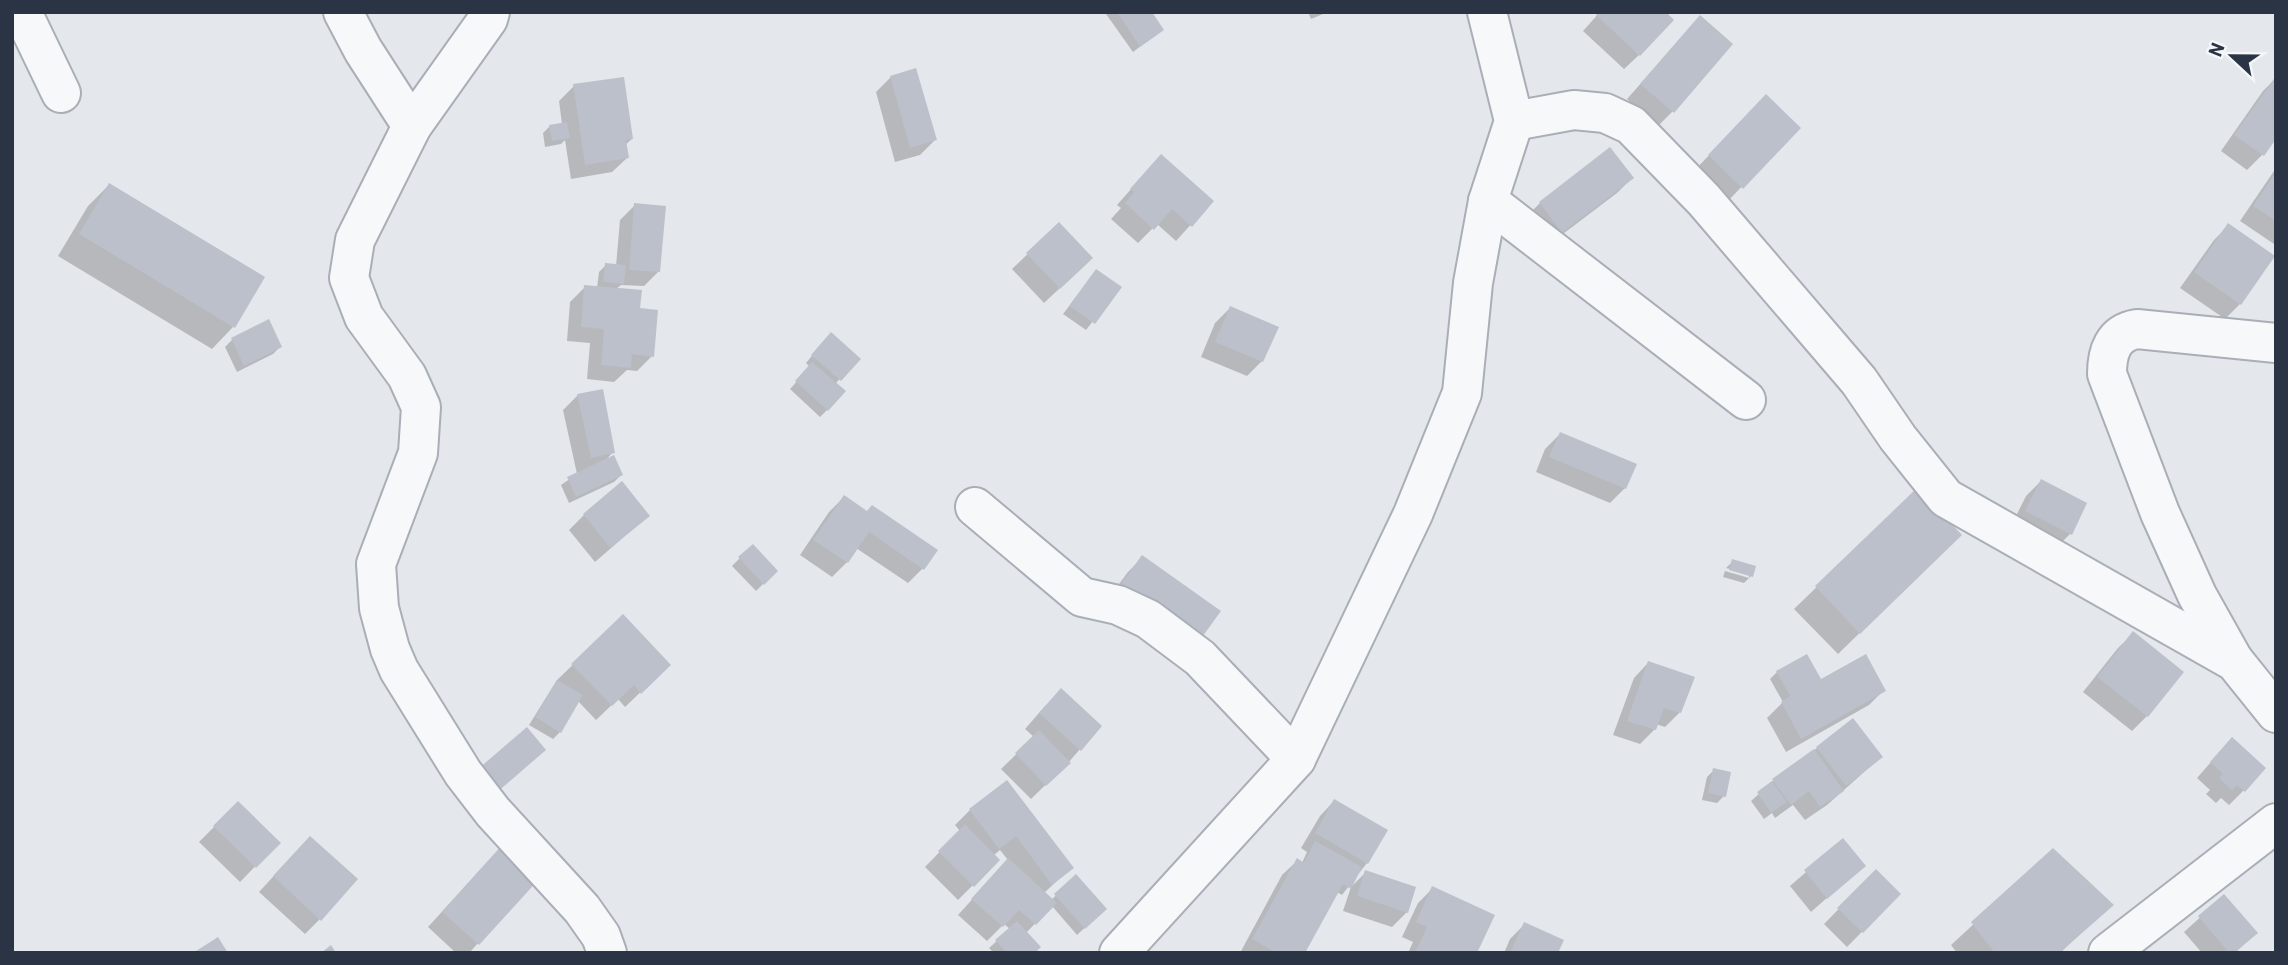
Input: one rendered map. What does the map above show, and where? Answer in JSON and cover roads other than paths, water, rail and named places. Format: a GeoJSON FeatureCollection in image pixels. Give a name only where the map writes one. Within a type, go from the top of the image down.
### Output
{"type":"FeatureCollection","features":[{"type":"Feature","properties":{"kind":"street"},"geometry":{"type":"LineString","coordinates":[[22,12],[61,93]]}},
{"type":"Feature","properties":{"kind":"street"},"geometry":{"type":"LineString","coordinates":[[343,12],[363,50],[412,126]]}},
{"type":"Feature","properties":{"kind":"street"},"geometry":{"type":"LineString","coordinates":[[490,12],[488,19],[412,126],[355,240],[349,278],[364,317],[407,376],[421,407],[418,453],[376,564],[379,608],[390,649],[400,670],[463,774],[493,812],[582,909],[601,936],[607,953]]}},
{"type":"Feature","properties":{"kind":"street"},"geometry":{"type":"LineString","coordinates":[[1119,953],[1296,759],[1413,514],[1462,393],[1473,283],[1488,201],[1514,121],[1487,12]]}},
{"type":"Feature","properties":{"kind":"street"},"geometry":{"type":"LineString","coordinates":[[1514,121],[1574,110],[1605,114],[1631,125],[1704,200],[1859,381],[1898,438],[1946,498],[2235,662]]}},
{"type":"Feature","properties":{"kind":"street"},"geometry":{"type":"LineString","coordinates":[[1488,201],[1746,400]]}},
{"type":"Feature","properties":{"kind":"street"},"geometry":{"type":"LineString","coordinates":[[2276,343],[2137,329],[2126,331],[2120,336],[2107,358],[2107,374],[2160,513],[2197,596],[2235,662],[2276,713]]}},
{"type":"Feature","properties":{"kind":"street"},"geometry":{"type":"LineString","coordinates":[[975,507],[1082,597],[1118,605],[1149,619],[1200,657],[1296,759]]}},
{"type":"Feature","properties":{"kind":"street"},"geometry":{"type":"LineString","coordinates":[[2108,953],[2276,823]]}}]}
